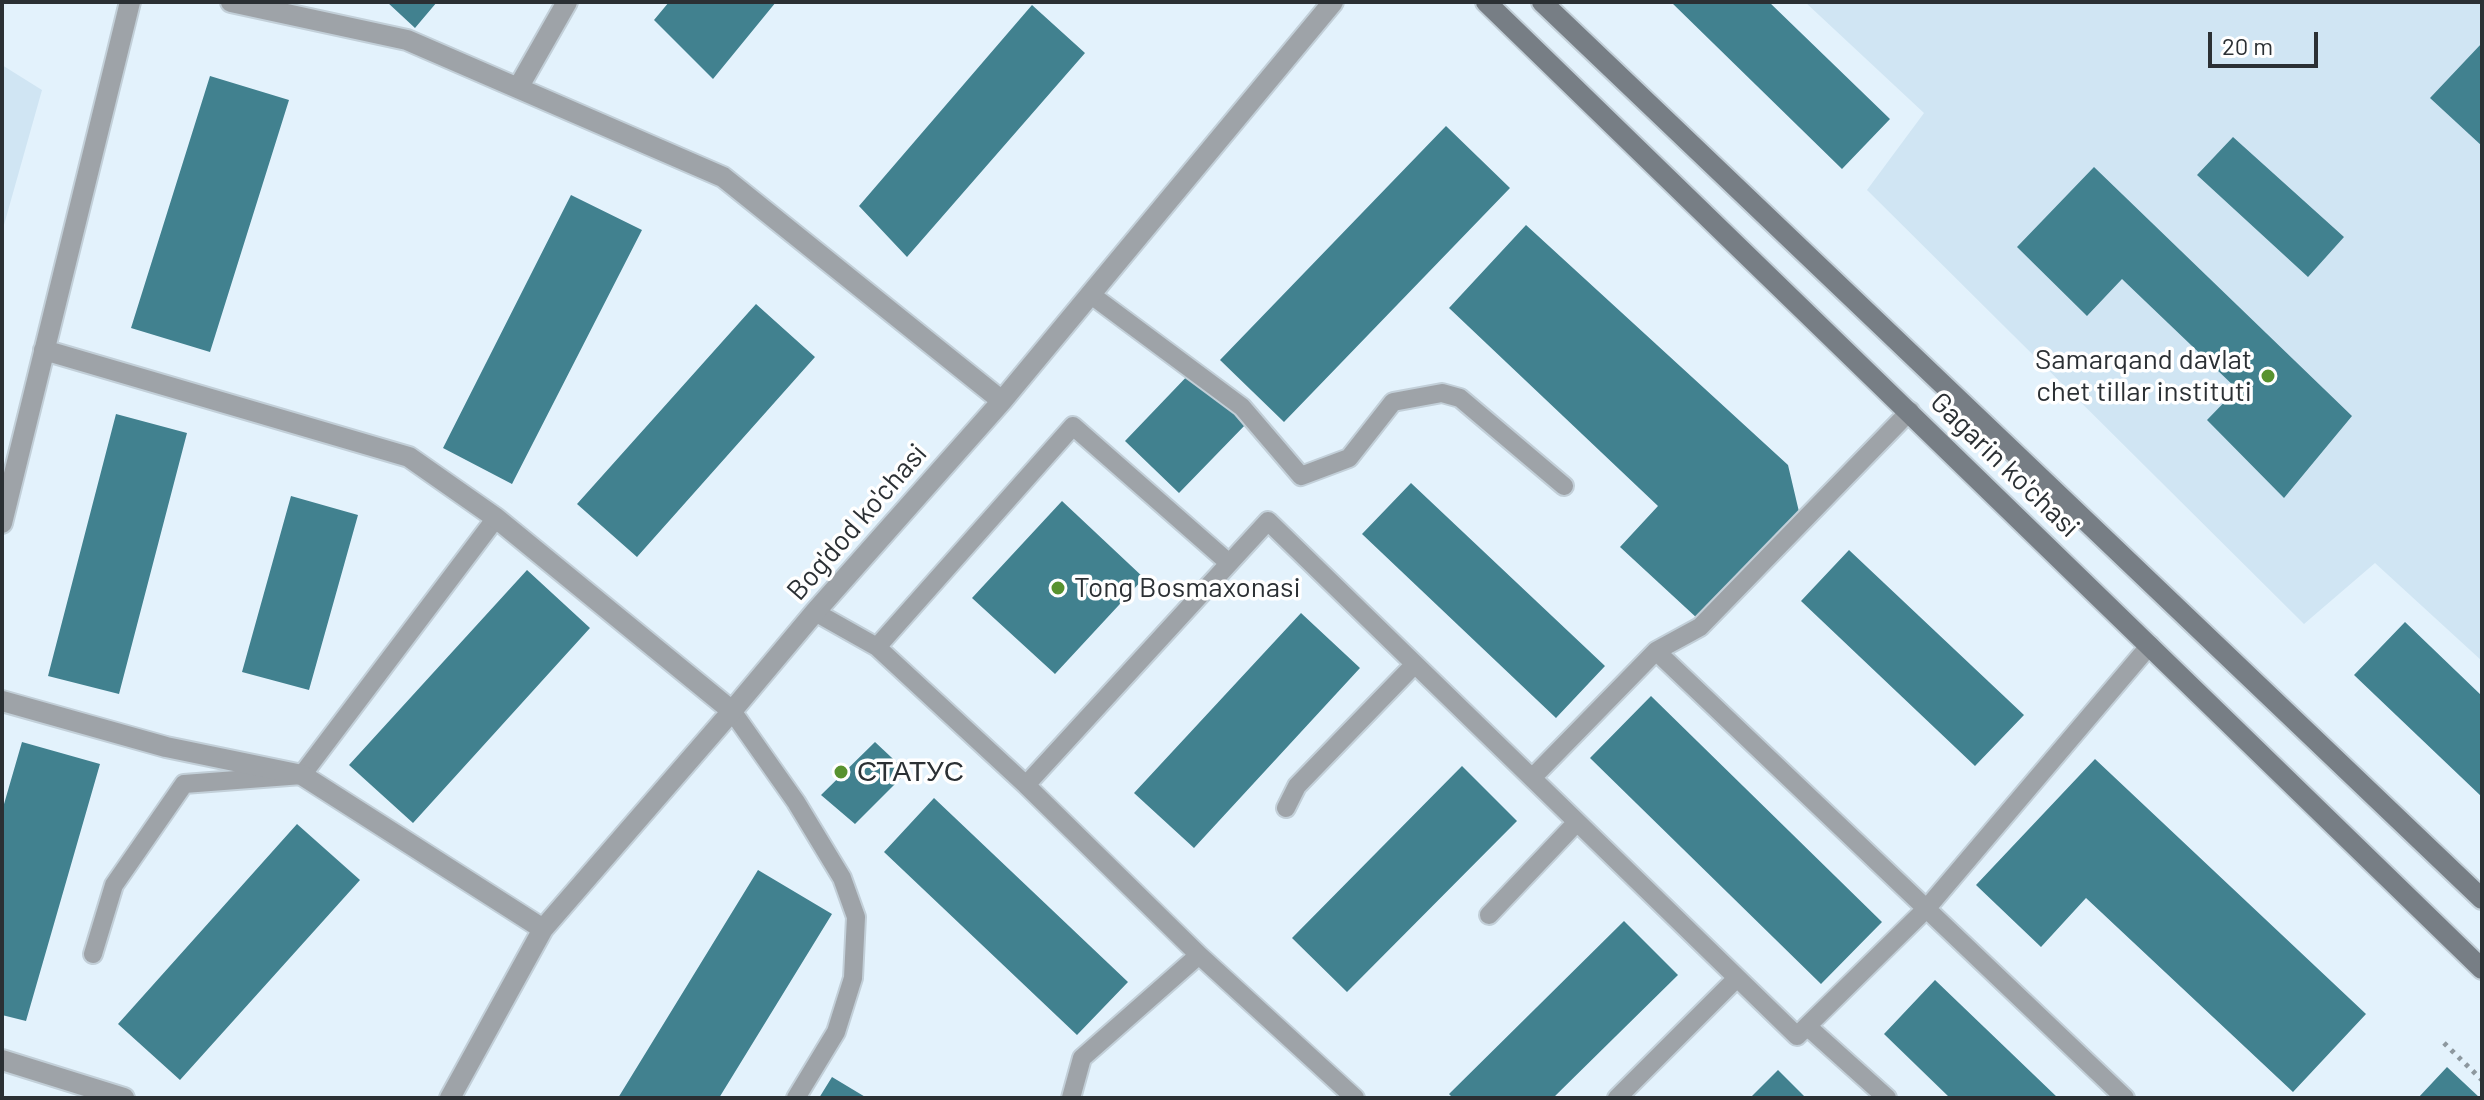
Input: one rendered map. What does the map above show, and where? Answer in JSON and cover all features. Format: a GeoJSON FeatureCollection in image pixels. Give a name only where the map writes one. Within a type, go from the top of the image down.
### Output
{"type":"FeatureCollection","features":[{"type":"Feature","properties":{"kind":"main road","name":"Gagarin ko'chasi"},"geometry":{"type":"LineString","coordinates":[[1486,2],[2482,969]]}},
{"type":"Feature","properties":{"kind":"main road","name":"Gagarin ko'chasi"},"geometry":{"type":"LineString","coordinates":[[1542,2],[2482,899]]}},
{"type":"Feature","properties":{"kind":"street"},"geometry":{"type":"LineString","coordinates":[[2,523],[130,2]]}},
{"type":"Feature","properties":{"kind":"street"},"geometry":{"type":"LineString","coordinates":[[231,2],[407,40],[723,177],[1002,401]]}},
{"type":"Feature","properties":{"kind":"street"},"geometry":{"type":"LineString","coordinates":[[518,88],[567,2]]}},
{"type":"Feature","properties":{"kind":"street","name":"Bog'dod ko'chasi"},"geometry":{"type":"LineString","coordinates":[[450,1098],[543,929],[815,612],[1002,401],[1333,2]]}},
{"type":"Feature","properties":{"kind":"street"},"geometry":{"type":"LineString","coordinates":[[44,350],[409,457],[496,518],[732,711]]}},
{"type":"Feature","properties":{"kind":"street"},"geometry":{"type":"LineString","coordinates":[[2,701],[166,747],[302,775],[543,929]]}},
{"type":"Feature","properties":{"kind":"street"},"geometry":{"type":"LineString","coordinates":[[2,1060],[124,1098]]}},
{"type":"Feature","properties":{"kind":"lane"},"geometry":{"type":"LineString","coordinates":[[1090,294],[1242,407],[1301,476],[1349,458],[1393,402],[1442,393],[1460,398],[1564,486]]}},
{"type":"Feature","properties":{"kind":"lane"},"geometry":{"type":"LineString","coordinates":[[1532,778],[1656,651],[1700,627],[1910,411]]}},
{"type":"Feature","properties":{"kind":"lane"},"geometry":{"type":"LineString","coordinates":[[877,647],[1073,426],[1229,563]]}},
{"type":"Feature","properties":{"kind":"lane"},"geometry":{"type":"LineString","coordinates":[[93,954],[114,885],[184,784],[302,775],[496,518]]}},
{"type":"Feature","properties":{"kind":"lane"},"geometry":{"type":"LineString","coordinates":[[1026,785],[1268,521],[1797,1036],[1927,908],[2150,645]]}},
{"type":"Feature","properties":{"kind":"lane"},"geometry":{"type":"LineString","coordinates":[[815,612],[877,647],[1026,785],[1199,955],[1355,1098]]}},
{"type":"Feature","properties":{"kind":"lane"},"geometry":{"type":"LineString","coordinates":[[1656,651],[2125,1098]]}},
{"type":"Feature","properties":{"kind":"lane"},"geometry":{"type":"LineString","coordinates":[[1286,808],[1297,786],[1415,664]]}},
{"type":"Feature","properties":{"kind":"lane"},"geometry":{"type":"LineString","coordinates":[[732,711],[796,802],[842,878],[856,917],[853,978],[836,1032],[796,1098]]}},
{"type":"Feature","properties":{"kind":"lane"},"geometry":{"type":"LineString","coordinates":[[1489,915],[1577,822]]}},
{"type":"Feature","properties":{"kind":"lane"},"geometry":{"type":"LineString","coordinates":[[1071,1098],[1082,1058],[1199,955]]}},
{"type":"Feature","properties":{"kind":"lane"},"geometry":{"type":"LineString","coordinates":[[1617,1098],[1737,978]]}},
{"type":"Feature","properties":{"kind":"lane"},"geometry":{"type":"LineString","coordinates":[[1807,1026],[1887,1098]]}},
{"type":"Feature","properties":{"kind":"path"},"geometry":{"type":"LineString","coordinates":[[2444,1043],[2482,1080]]}},
{"type":"Feature","properties":{"kind":"shaded area","name":"Samarqand davlat chet tillar instituti"},"geometry":{"type":"Polygon","coordinates":[[[1805,2],[2482,2],[2482,661],[2375,563],[2304,624],[1867,190],[1924,113],[1805,2]]]}},
{"type":"Feature","properties":{"kind":"shaded area"},"geometry":{"type":"Polygon","coordinates":[[[2,65],[42,90],[2,232],[2,65]]]}},
{"type":"Feature","properties":{"kind":"building"},"geometry":{"type":"Polygon","coordinates":[[[387,2],[437,2],[415,28],[387,2]]]}},
{"type":"Feature","properties":{"kind":"building"},"geometry":{"type":"Polygon","coordinates":[[[669,2],[776,2],[713,79],[654,20],[669,2]]]}},
{"type":"Feature","properties":{"kind":"building"},"geometry":{"type":"Polygon","coordinates":[[[1671,2],[1769,2],[1890,119],[1842,169],[1671,2]]]}},
{"type":"Feature","properties":{"kind":"building"},"geometry":{"type":"Polygon","coordinates":[[[1032,5],[1085,53],[907,257],[859,206],[1032,5]]]}},
{"type":"Feature","properties":{"kind":"building"},"geometry":{"type":"Polygon","coordinates":[[[2482,43],[2482,146],[2430,98],[2482,43]]]}},
{"type":"Feature","properties":{"kind":"building"},"geometry":{"type":"Polygon","coordinates":[[[210,76],[289,100],[210,352],[131,328],[210,76]]]}},
{"type":"Feature","properties":{"kind":"building"},"geometry":{"type":"Polygon","coordinates":[[[1446,126],[1510,188],[1284,422],[1220,360],[1446,126]]]}},
{"type":"Feature","properties":{"kind":"building"},"geometry":{"type":"Polygon","coordinates":[[[2233,137],[2344,237],[2308,277],[2197,175],[2233,137]]]}},
{"type":"Feature","properties":{"kind":"building"},"geometry":{"type":"Polygon","coordinates":[[[2094,167],[2352,416],[2284,498],[2207,420],[2237,389],[2122,279],[2087,316],[2017,247],[2094,167]]]}},
{"type":"Feature","properties":{"kind":"building"},"geometry":{"type":"Polygon","coordinates":[[[571,195],[642,230],[512,484],[443,448],[571,195]]]}},
{"type":"Feature","properties":{"kind":"building"},"geometry":{"type":"Polygon","coordinates":[[[1526,225],[1788,465],[1800,516],[1698,619],[1620,547],[1658,506],[1449,308],[1526,225]]]}},
{"type":"Feature","properties":{"kind":"building"},"geometry":{"type":"Polygon","coordinates":[[[756,304],[815,357],[637,557],[577,504],[756,304]]]}},
{"type":"Feature","properties":{"kind":"building"},"geometry":{"type":"Polygon","coordinates":[[[1193,370],[1247,423],[1179,493],[1125,441],[1193,370]]]}},
{"type":"Feature","properties":{"kind":"building"},"geometry":{"type":"Polygon","coordinates":[[[116,414],[187,433],[119,694],[48,676],[116,414]]]}},
{"type":"Feature","properties":{"kind":"building"},"geometry":{"type":"Polygon","coordinates":[[[1411,483],[1605,666],[1556,718],[1362,534],[1411,483]]]}},
{"type":"Feature","properties":{"kind":"building"},"geometry":{"type":"Polygon","coordinates":[[[291,496],[358,515],[309,690],[242,672],[291,496]]]}},
{"type":"Feature","properties":{"kind":"building","name":"Tong Bosmaxonasi"},"geometry":{"type":"Polygon","coordinates":[[[1062,501],[1144,578],[1055,674],[972,598],[1062,501]]]}},
{"type":"Feature","properties":{"kind":"building"},"geometry":{"type":"Polygon","coordinates":[[[1849,550],[2024,715],[1975,766],[1801,601],[1849,550]]]}},
{"type":"Feature","properties":{"kind":"building"},"geometry":{"type":"Polygon","coordinates":[[[527,570],[590,628],[413,823],[349,765],[527,570]]]}},
{"type":"Feature","properties":{"kind":"building"},"geometry":{"type":"Polygon","coordinates":[[[1301,613],[1360,668],[1194,848],[1134,793],[1301,613]]]}},
{"type":"Feature","properties":{"kind":"building"},"geometry":{"type":"Polygon","coordinates":[[[2405,622],[2482,696],[2482,797],[2354,675],[2405,622]]]}},
{"type":"Feature","properties":{"kind":"building"},"geometry":{"type":"Polygon","coordinates":[[[1651,696],[1882,922],[1821,984],[1590,758],[1651,696]]]}},
{"type":"Feature","properties":{"kind":"building"},"geometry":{"type":"Polygon","coordinates":[[[22,742],[100,764],[26,1021],[2,1015],[2,811],[22,742]]]}},
{"type":"Feature","properties":{"kind":"building"},"geometry":{"type":"Polygon","coordinates":[[[875,742],[907,772],[855,824],[821,795],[875,742]]]}},
{"type":"Feature","properties":{"kind":"building"},"geometry":{"type":"Polygon","coordinates":[[[2095,759],[2366,1014],[2293,1092],[2086,898],[2041,947],[1976,885],[2095,759]]]}},
{"type":"Feature","properties":{"kind":"building"},"geometry":{"type":"Polygon","coordinates":[[[1462,766],[1517,821],[1347,992],[1292,938],[1462,766]]]}},
{"type":"Feature","properties":{"kind":"building"},"geometry":{"type":"Polygon","coordinates":[[[934,798],[1128,982],[1077,1035],[884,852],[934,798]]]}},
{"type":"Feature","properties":{"kind":"building"},"geometry":{"type":"Polygon","coordinates":[[[297,824],[360,880],[180,1080],[118,1024],[297,824]]]}},
{"type":"Feature","properties":{"kind":"building"},"geometry":{"type":"Polygon","coordinates":[[[758,870],[832,914],[719,1098],[618,1098],[758,870]]]}},
{"type":"Feature","properties":{"kind":"building"},"geometry":{"type":"Polygon","coordinates":[[[1624,921],[1678,975],[1553,1098],[1453,1098],[1449,1094],[1624,921]]]}},
{"type":"Feature","properties":{"kind":"building"},"geometry":{"type":"Polygon","coordinates":[[[1935,980],[2058,1098],[1950,1098],[1884,1034],[1935,980]]]}},
{"type":"Feature","properties":{"kind":"building"},"geometry":{"type":"Polygon","coordinates":[[[2447,1067],[2480,1098],[2418,1098],[2447,1067]]]}},
{"type":"Feature","properties":{"kind":"building"},"geometry":{"type":"Polygon","coordinates":[[[1778,1070],[1806,1098],[1750,1098],[1778,1070]]]}},
{"type":"Feature","properties":{"kind":"building"},"geometry":{"type":"Polygon","coordinates":[[[832,1077],[867,1098],[819,1098],[832,1077]]]}},
{"type":"Feature","properties":{"kind":"place","name":"Samarqand davlat chet tillar instituti"},"geometry":{"type":"Point","coordinates":[2268,376]}},
{"type":"Feature","properties":{"kind":"place","name":"Tong Bosmaxonasi"},"geometry":{"type":"Point","coordinates":[1058,588]}},
{"type":"Feature","properties":{"kind":"place","name":"СТАТУС"},"geometry":{"type":"Point","coordinates":[841,772]}}]}
